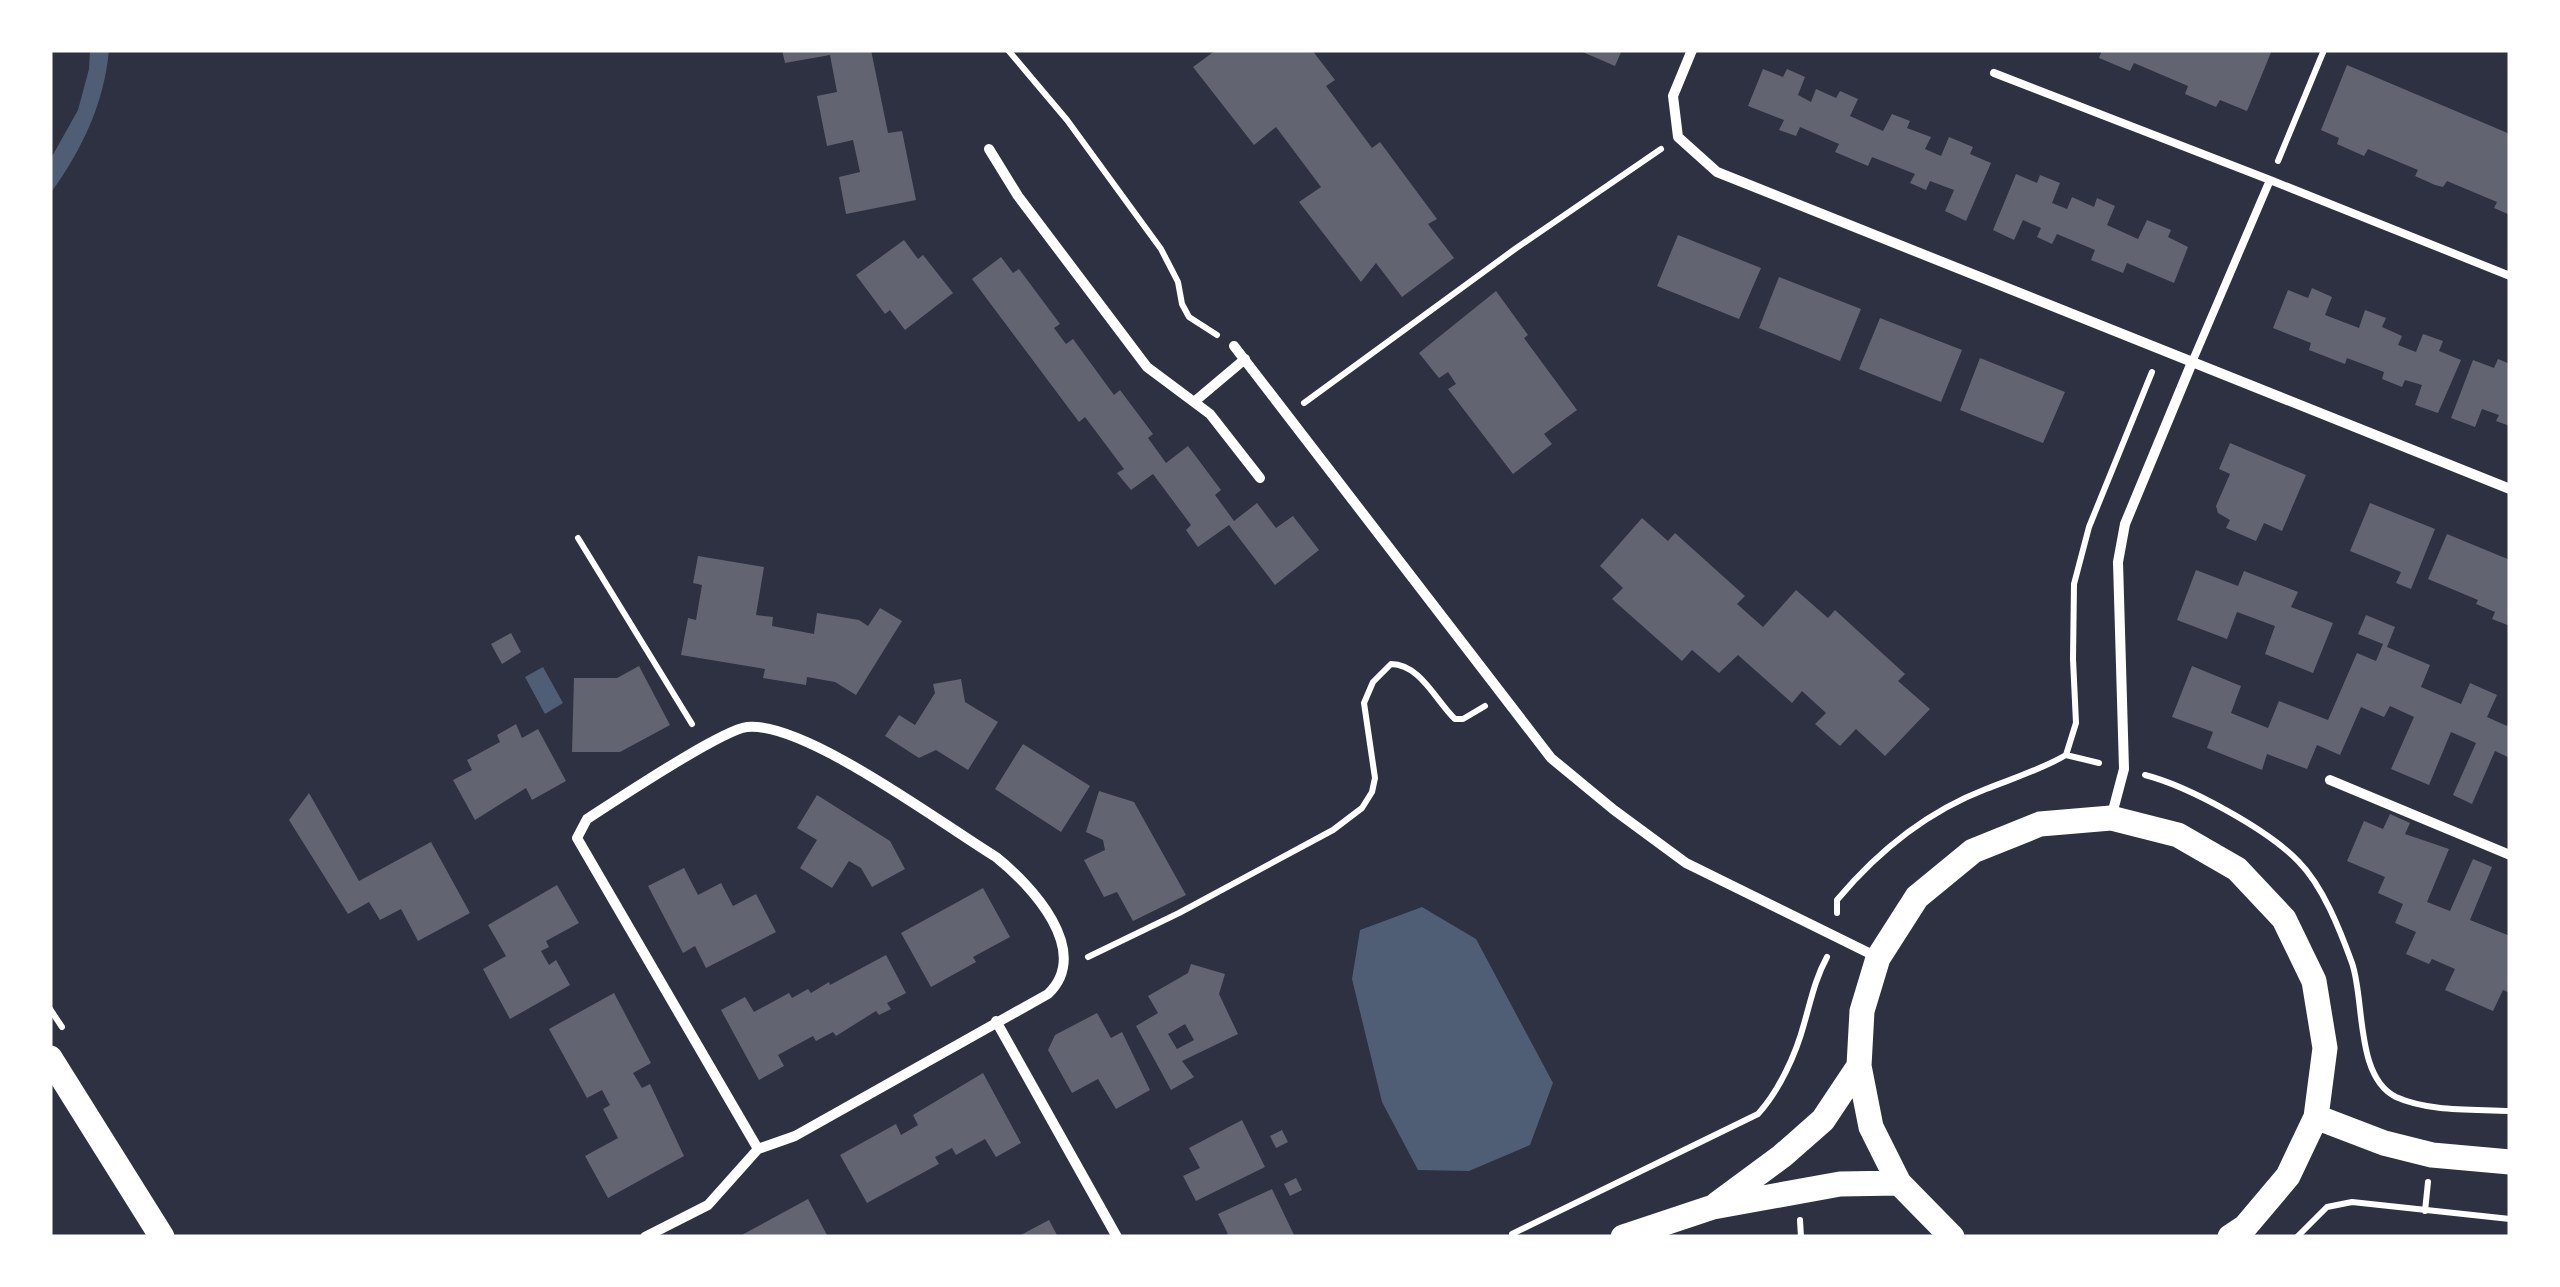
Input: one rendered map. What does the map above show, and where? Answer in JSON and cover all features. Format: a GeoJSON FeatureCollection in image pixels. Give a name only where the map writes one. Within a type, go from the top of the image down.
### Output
{"type":"FeatureCollection","features":[{"type":"Feature","properties":{"kind":"main road"},"geometry":{"type":"LineString","coordinates":[[1952,1237],[1899,1183],[1871,1127],[1858,1066],[1862,1011],[1878,958],[1917,897],[1972,850],[2040,824],[2112,818],[2178,835],[2237,869],[2284,919],[2314,981],[2324,1048],[2316,1116],[2288,1176],[2245,1227],[2230,1237]]}},
{"type":"Feature","properties":{"kind":"main road"},"geometry":{"type":"LineString","coordinates":[[50,1058],[162,1237]]}},
{"type":"Feature","properties":{"kind":"main road"},"geometry":{"type":"LineString","coordinates":[[1656,1237],[1712,1207],[1782,1156],[1823,1120],[1858,1066]]}},
{"type":"Feature","properties":{"kind":"main road"},"geometry":{"type":"LineString","coordinates":[[2316,1116],[2384,1143],[2432,1155],[2510,1162]]}},
{"type":"Feature","properties":{"kind":"main road"},"geometry":{"type":"LineString","coordinates":[[1623,1237],[1712,1207],[1840,1184],[1899,1183]]}},
{"type":"Feature","properties":{"kind":"street"},"geometry":{"type":"LineString","coordinates":[[1692,50],[1673,96],[1678,137],[1717,172],[2510,489]]}},
{"type":"Feature","properties":{"kind":"street"},"geometry":{"type":"LineString","coordinates":[[989,149],[1018,196],[1147,367],[1210,414],[1260,478]]}},
{"type":"Feature","properties":{"kind":"street"},"geometry":{"type":"LineString","coordinates":[[1234,346],[1551,758],[1686,863],[1878,958]]}},
{"type":"Feature","properties":{"kind":"street"},"geometry":{"type":"LineString","coordinates":[[1194,402],[1244,360]]}},
{"type":"Feature","properties":{"kind":"street"},"geometry":{"type":"LineString","coordinates":[[2112,818],[2124,769],[2118,562],[2125,524],[2193,360]]}},
{"type":"Feature","properties":{"kind":"street"},"geometry":{"type":"LineString","coordinates":[[646,1237],[708,1205],[758,1149],[795,1136],[1048,994],[1060,983],[1065,959],[1058,933],[1039,899],[996,857],[814,743],[780,730],[744,727],[587,818],[577,838],[758,1149]]}},
{"type":"Feature","properties":{"kind":"street"},"geometry":{"type":"LineString","coordinates":[[2330,780],[2510,855]]}},
{"type":"Feature","properties":{"kind":"street"},"geometry":{"type":"LineString","coordinates":[[996,1021],[1118,1237]]}},
{"type":"Feature","properties":{"kind":"lane"},"geometry":{"type":"LineString","coordinates":[[1994,72],[2510,276]]}},
{"type":"Feature","properties":{"kind":"lane"},"geometry":{"type":"LineString","coordinates":[[2193,360],[2270,180]]}},
{"type":"Feature","properties":{"kind":"path"},"geometry":{"type":"LineString","coordinates":[[1008,50],[1067,120],[1161,249],[1190,317],[1234,346]]}},
{"type":"Feature","properties":{"kind":"path"},"geometry":{"type":"LineString","coordinates":[[2270,180],[2324,50]]}},
{"type":"Feature","properties":{"kind":"path"},"geometry":{"type":"LineString","coordinates":[[1287,415],[1515,249],[1678,137]]}},
{"type":"Feature","properties":{"kind":"path"},"geometry":{"type":"LineString","coordinates":[[578,538],[706,747]]}},
{"type":"Feature","properties":{"kind":"path"},"geometry":{"type":"LineString","coordinates":[[1065,959],[1092,957],[1179,913],[1333,830],[1362,808],[1375,778],[1364,703],[1373,682],[1391,664],[1403,664],[1416,672],[1455,719],[1463,719],[1503,694]]}},
{"type":"Feature","properties":{"kind":"path"},"geometry":{"type":"LineString","coordinates":[[1513,1237],[1512,1234],[1616,1181],[1758,1114],[1771,1100],[1803,1028],[1817,975],[1838,938],[1836,900],[1866,864],[1926,818],[1984,790],[2039,771],[2066,755],[2166,781],[2254,828],[2299,862],[2324,900],[2353,966],[2374,1076],[2394,1096],[2437,1106],[2510,1111]]}},
{"type":"Feature","properties":{"kind":"path"},"geometry":{"type":"LineString","coordinates":[[2297,1237],[2327,1207],[2352,1202],[2510,1219]]}},
{"type":"Feature","properties":{"kind":"water"},"geometry":{"type":"Polygon","coordinates":[[[90,50],[109,50],[97,108],[72,161],[50,194],[50,160],[78,110],[90,50]]]}},
{"type":"Feature","properties":{"kind":"water"},"geometry":{"type":"Polygon","coordinates":[[[543,667],[563,703],[545,714],[525,677],[543,667]]]}},
{"type":"Feature","properties":{"kind":"water"},"geometry":{"type":"Polygon","coordinates":[[[1422,907],[1476,939],[1553,1083],[1530,1145],[1469,1171],[1418,1170],[1382,1102],[1352,979],[1360,930],[1422,907]]]}},
{"type":"Feature","properties":{"kind":"building"},"geometry":{"type":"Polygon","coordinates":[[[782,50],[871,50],[888,133],[902,131],[916,200],[846,214],[839,177],[860,172],[853,140],[827,146],[817,96],[837,92],[830,55],[785,63],[782,50]]]}},
{"type":"Feature","properties":{"kind":"building"},"geometry":{"type":"Polygon","coordinates":[[[1216,50],[1312,50],[1335,80],[1326,86],[1372,148],[1380,142],[1437,219],[1428,224],[1454,258],[1402,297],[1376,263],[1361,282],[1299,202],[1321,187],[1276,127],[1254,145],[1193,67],[1216,50]]]}},
{"type":"Feature","properties":{"kind":"building"},"geometry":{"type":"Polygon","coordinates":[[[1578,50],[1622,50],[1615,66],[1578,50]]]}},
{"type":"Feature","properties":{"kind":"building"},"geometry":{"type":"Polygon","coordinates":[[[2102,50],[2272,50],[2247,111],[2220,100],[2216,107],[2185,94],[2188,86],[2134,63],[2130,71],[2099,58],[2102,50]]]}},
{"type":"Feature","properties":{"kind":"building"},"geometry":{"type":"Polygon","coordinates":[[[2347,65],[2510,134],[2510,215],[2494,208],[2497,202],[2447,181],[2443,187],[2435,185],[2415,176],[2418,170],[2368,149],[2364,156],[2337,144],[2339,138],[2321,130],[2347,65]]]}},
{"type":"Feature","properties":{"kind":"building"},"geometry":{"type":"Polygon","coordinates":[[[1763,69],[1783,77],[1787,69],[1805,77],[1798,95],[1811,102],[1816,89],[1836,98],[1840,91],[1858,99],[1850,116],[1883,131],[1892,114],[1910,121],[1907,128],[1931,137],[1925,149],[1941,156],[1949,137],[1973,147],[1970,154],[1991,163],[1966,221],[1945,211],[1954,190],[1930,181],[1926,190],[1910,183],[1915,174],[1872,157],[1868,166],[1835,152],[1839,144],[1800,127],[1796,136],[1779,130],[1784,120],[1748,106],[1763,69]]]}},
{"type":"Feature","properties":{"kind":"building"},"geometry":{"type":"Polygon","coordinates":[[[2016,174],[2037,183],[2040,175],[2060,183],[2052,203],[2067,209],[2072,197],[2094,207],[2097,198],[2115,206],[2107,225],[2138,239],[2147,220],[2171,230],[2168,237],[2188,247],[2174,283],[2127,263],[2123,273],[2091,260],[2095,250],[2057,234],[2052,244],[2037,237],[2041,228],[2023,220],[2014,240],[1993,230],[2016,174]]]}},
{"type":"Feature","properties":{"kind":"building"},"geometry":{"type":"Polygon","coordinates":[[[1678,235],[1761,268],[1739,319],[1657,286],[1678,235]]]}},
{"type":"Feature","properties":{"kind":"building"},"geometry":{"type":"Polygon","coordinates":[[[904,240],[918,259],[923,255],[953,293],[905,330],[890,310],[885,314],[856,275],[904,240]]]}},
{"type":"Feature","properties":{"kind":"building"},"geometry":{"type":"Polygon","coordinates":[[[1001,257],[1013,273],[1019,269],[1028,281],[1060,324],[1054,328],[1066,344],[1073,339],[1114,395],[1120,390],[1153,434],[1148,438],[1166,463],[1188,446],[1221,490],[1215,495],[1234,521],[1257,503],[1276,528],[1293,516],[1319,550],[1275,585],[1229,525],[1198,547],[1186,530],[1191,525],[1153,474],[1131,490],[1117,473],[1124,469],[1085,417],[1079,422],[972,279],[1001,257]]]}},
{"type":"Feature","properties":{"kind":"building"},"geometry":{"type":"Polygon","coordinates":[[[1779,277],[1861,309],[1840,361],[1759,328],[1779,277]]]}},
{"type":"Feature","properties":{"kind":"building"},"geometry":{"type":"Polygon","coordinates":[[[2312,288],[2332,297],[2325,315],[2359,328],[2365,310],[2386,318],[2382,327],[2402,336],[2398,345],[2416,352],[2423,334],[2443,341],[2439,351],[2461,360],[2438,413],[2415,405],[2422,385],[2405,380],[2402,387],[2382,379],[2384,372],[2347,358],[2345,364],[2309,350],[2311,343],[2273,328],[2288,290],[2308,298],[2312,288]]]}},
{"type":"Feature","properties":{"kind":"building"},"geometry":{"type":"Polygon","coordinates":[[[1496,291],[1528,335],[1524,338],[1577,410],[1544,434],[1552,444],[1513,474],[1448,389],[1456,384],[1448,372],[1439,378],[1419,353],[1496,291]]]}},
{"type":"Feature","properties":{"kind":"building"},"geometry":{"type":"Polygon","coordinates":[[[1880,318],[1962,350],[1941,402],[1859,369],[1880,318]]]}},
{"type":"Feature","properties":{"kind":"building"},"geometry":{"type":"Polygon","coordinates":[[[1980,358],[2065,392],[2043,443],[1960,410],[1980,358]]]}},
{"type":"Feature","properties":{"kind":"building"},"geometry":{"type":"Polygon","coordinates":[[[2498,359],[2510,364],[2510,426],[2496,421],[2499,415],[2482,409],[2475,427],[2451,418],[2473,360],[2494,368],[2498,359]]]}},
{"type":"Feature","properties":{"kind":"building"},"geometry":{"type":"Polygon","coordinates":[[[2230,443],[2306,475],[2282,531],[2264,523],[2256,541],[2226,528],[2230,520],[2218,513],[2216,506],[2230,474],[2219,469],[2230,443]]]}},
{"type":"Feature","properties":{"kind":"building"},"geometry":{"type":"Polygon","coordinates":[[[2370,503],[2435,529],[2411,589],[2396,583],[2401,572],[2350,551],[2370,503]]]}},
{"type":"Feature","properties":{"kind":"building"},"geometry":{"type":"Polygon","coordinates":[[[1642,518],[1668,541],[1675,533],[1745,596],[1737,604],[1763,627],[1796,590],[1828,618],[1835,610],[1905,674],[1898,681],[1930,709],[1885,756],[1856,729],[1840,746],[1815,724],[1826,713],[1802,691],[1792,703],[1738,655],[1719,673],[1692,650],[1682,661],[1612,599],[1623,588],[1600,566],[1642,518]]]}},
{"type":"Feature","properties":{"kind":"building"},"geometry":{"type":"Polygon","coordinates":[[[2447,534],[2510,560],[2510,626],[2492,619],[2495,612],[2476,604],[2478,600],[2428,579],[2447,534]]]}},
{"type":"Feature","properties":{"kind":"building"},"geometry":{"type":"Polygon","coordinates":[[[698,556],[764,567],[756,615],[773,617],[772,626],[814,634],[817,613],[859,620],[868,626],[880,608],[902,621],[856,695],[835,682],[807,677],[806,685],[763,678],[765,669],[681,655],[688,618],[696,620],[702,585],[693,583],[698,556]]]}},
{"type":"Feature","properties":{"kind":"building"},"geometry":{"type":"Polygon","coordinates":[[[2196,570],[2238,586],[2244,571],[2298,592],[2291,607],[2333,623],[2313,673],[2265,654],[2275,626],[2237,612],[2227,639],[2177,620],[2196,570]]]}},
{"type":"Feature","properties":{"kind":"building"},"geometry":{"type":"Polygon","coordinates":[[[2366,615],[2395,627],[2387,647],[2430,665],[2421,687],[2461,704],[2470,683],[2497,695],[2487,717],[2507,726],[2510,719],[2510,758],[2495,751],[2472,804],[2453,795],[2476,743],[2451,732],[2429,785],[2391,769],[2414,717],[2390,706],[2384,717],[2361,707],[2340,755],[2317,745],[2307,769],[2267,754],[2262,770],[2207,748],[2213,732],[2172,717],[2192,666],[2241,686],[2231,713],[2268,728],[2279,701],[2328,720],[2357,653],[2376,661],[2383,644],[2358,634],[2366,615]]]}},
{"type":"Feature","properties":{"kind":"building"},"geometry":{"type":"Polygon","coordinates":[[[511,633],[521,652],[502,664],[491,644],[511,633]]]}},
{"type":"Feature","properties":{"kind":"building"},"geometry":{"type":"Polygon","coordinates":[[[639,666],[670,725],[620,752],[572,752],[574,678],[617,678],[639,666]]]}},
{"type":"Feature","properties":{"kind":"building"},"geometry":{"type":"Polygon","coordinates":[[[961,679],[965,702],[998,722],[968,770],[936,750],[919,758],[885,736],[899,715],[915,725],[935,693],[933,684],[961,679]]]}},
{"type":"Feature","properties":{"kind":"building"},"geometry":{"type":"Polygon","coordinates":[[[516,724],[522,738],[538,729],[566,781],[532,800],[526,788],[475,820],[453,780],[472,770],[467,760],[500,742],[497,735],[516,724]]]}},
{"type":"Feature","properties":{"kind":"building"},"geometry":{"type":"Polygon","coordinates":[[[1023,744],[1090,786],[1061,832],[995,789],[1023,744]]]}},
{"type":"Feature","properties":{"kind":"building"},"geometry":{"type":"Polygon","coordinates":[[[1099,791],[1134,802],[1186,895],[1133,921],[1117,892],[1104,897],[1084,860],[1105,850],[1103,840],[1086,832],[1099,791]]]}},
{"type":"Feature","properties":{"kind":"building"},"geometry":{"type":"Polygon","coordinates":[[[309,793],[359,881],[431,842],[470,913],[418,941],[401,909],[380,920],[369,902],[348,914],[289,820],[309,793]]]}},
{"type":"Feature","properties":{"kind":"building"},"geometry":{"type":"Polygon","coordinates":[[[817,795],[890,841],[905,869],[872,887],[861,868],[849,861],[832,888],[800,868],[817,840],[797,828],[817,795]]]}},
{"type":"Feature","properties":{"kind":"building"},"geometry":{"type":"Polygon","coordinates":[[[2390,814],[2410,823],[2405,834],[2449,849],[2427,902],[2450,911],[2473,859],[2492,867],[2470,920],[2510,936],[2510,993],[2503,990],[2493,1011],[2445,990],[2455,969],[2406,954],[2416,932],[2395,923],[2403,904],[2378,893],[2385,877],[2347,861],[2364,821],[2383,829],[2390,814]]]}},
{"type":"Feature","properties":{"kind":"building"},"geometry":{"type":"Polygon","coordinates":[[[684,868],[698,895],[721,883],[733,906],[756,894],[776,932],[706,968],[695,946],[683,953],[648,886],[684,868]]]}},
{"type":"Feature","properties":{"kind":"building"},"geometry":{"type":"Polygon","coordinates":[[[557,885],[579,923],[546,941],[549,947],[541,951],[549,965],[556,960],[570,985],[510,1019],[483,969],[506,956],[488,925],[557,885]]]}},
{"type":"Feature","properties":{"kind":"building"},"geometry":{"type":"Polygon","coordinates":[[[983,888],[1010,937],[931,987],[901,933],[983,888]]]}},
{"type":"Feature","properties":{"kind":"building"},"geometry":{"type":"Polygon","coordinates":[[[886,955],[906,993],[887,1003],[891,1009],[879,1015],[876,1011],[836,1036],[833,1032],[816,1041],[813,1036],[778,1055],[784,1066],[759,1080],[721,1010],[745,997],[754,1012],[789,993],[792,998],[808,989],[811,993],[886,955]]]}},
{"type":"Feature","properties":{"kind":"building"},"geometry":{"type":"Polygon","coordinates":[[[1191,964],[1225,974],[1219,994],[1238,1034],[1182,1061],[1194,1077],[1171,1090],[1136,1026],[1158,1013],[1148,996],[1188,973],[1191,964]],[[1185,1024],[1168,1034],[1177,1049],[1194,1040],[1185,1024]]]}},
{"type":"Feature","properties":{"kind":"building"},"geometry":{"type":"Polygon","coordinates":[[[614,993],[651,1063],[633,1073],[642,1088],[650,1084],[684,1156],[608,1198],[585,1156],[618,1138],[603,1109],[610,1105],[602,1090],[587,1098],[549,1029],[614,993]]]}},
{"type":"Feature","properties":{"kind":"building"},"geometry":{"type":"Polygon","coordinates":[[[1097,1013],[1111,1038],[1122,1032],[1150,1090],[1116,1109],[1098,1079],[1072,1093],[1048,1050],[1055,1035],[1097,1013]]]}},
{"type":"Feature","properties":{"kind":"building"},"geometry":{"type":"Polygon","coordinates":[[[983,1073],[1021,1143],[996,1157],[985,1139],[956,1155],[952,1148],[935,1157],[939,1164],[867,1203],[840,1155],[896,1124],[901,1135],[918,1125],[913,1115],[983,1073]]]}},
{"type":"Feature","properties":{"kind":"building"},"geometry":{"type":"Polygon","coordinates":[[[1242,1120],[1265,1167],[1196,1201],[1183,1176],[1200,1168],[1189,1148],[1242,1120]]]}},
{"type":"Feature","properties":{"kind":"building"},"geometry":{"type":"Polygon","coordinates":[[[1282,1130],[1288,1142],[1276,1148],[1270,1136],[1282,1130]]]}},
{"type":"Feature","properties":{"kind":"building"},"geometry":{"type":"Polygon","coordinates":[[[1296,1178],[1302,1190],[1290,1196],[1284,1184],[1296,1178]]]}},
{"type":"Feature","properties":{"kind":"building"},"geometry":{"type":"Polygon","coordinates":[[[1272,1189],[1295,1237],[1222,1237],[1228,1234],[1218,1214],[1272,1189]]]}},
{"type":"Feature","properties":{"kind":"building"},"geometry":{"type":"Polygon","coordinates":[[[808,1199],[828,1237],[738,1237],[808,1199]]]}},
{"type":"Feature","properties":{"kind":"building"},"geometry":{"type":"Polygon","coordinates":[[[1049,1220],[1058,1237],[1017,1237],[1049,1220]]]}}]}
